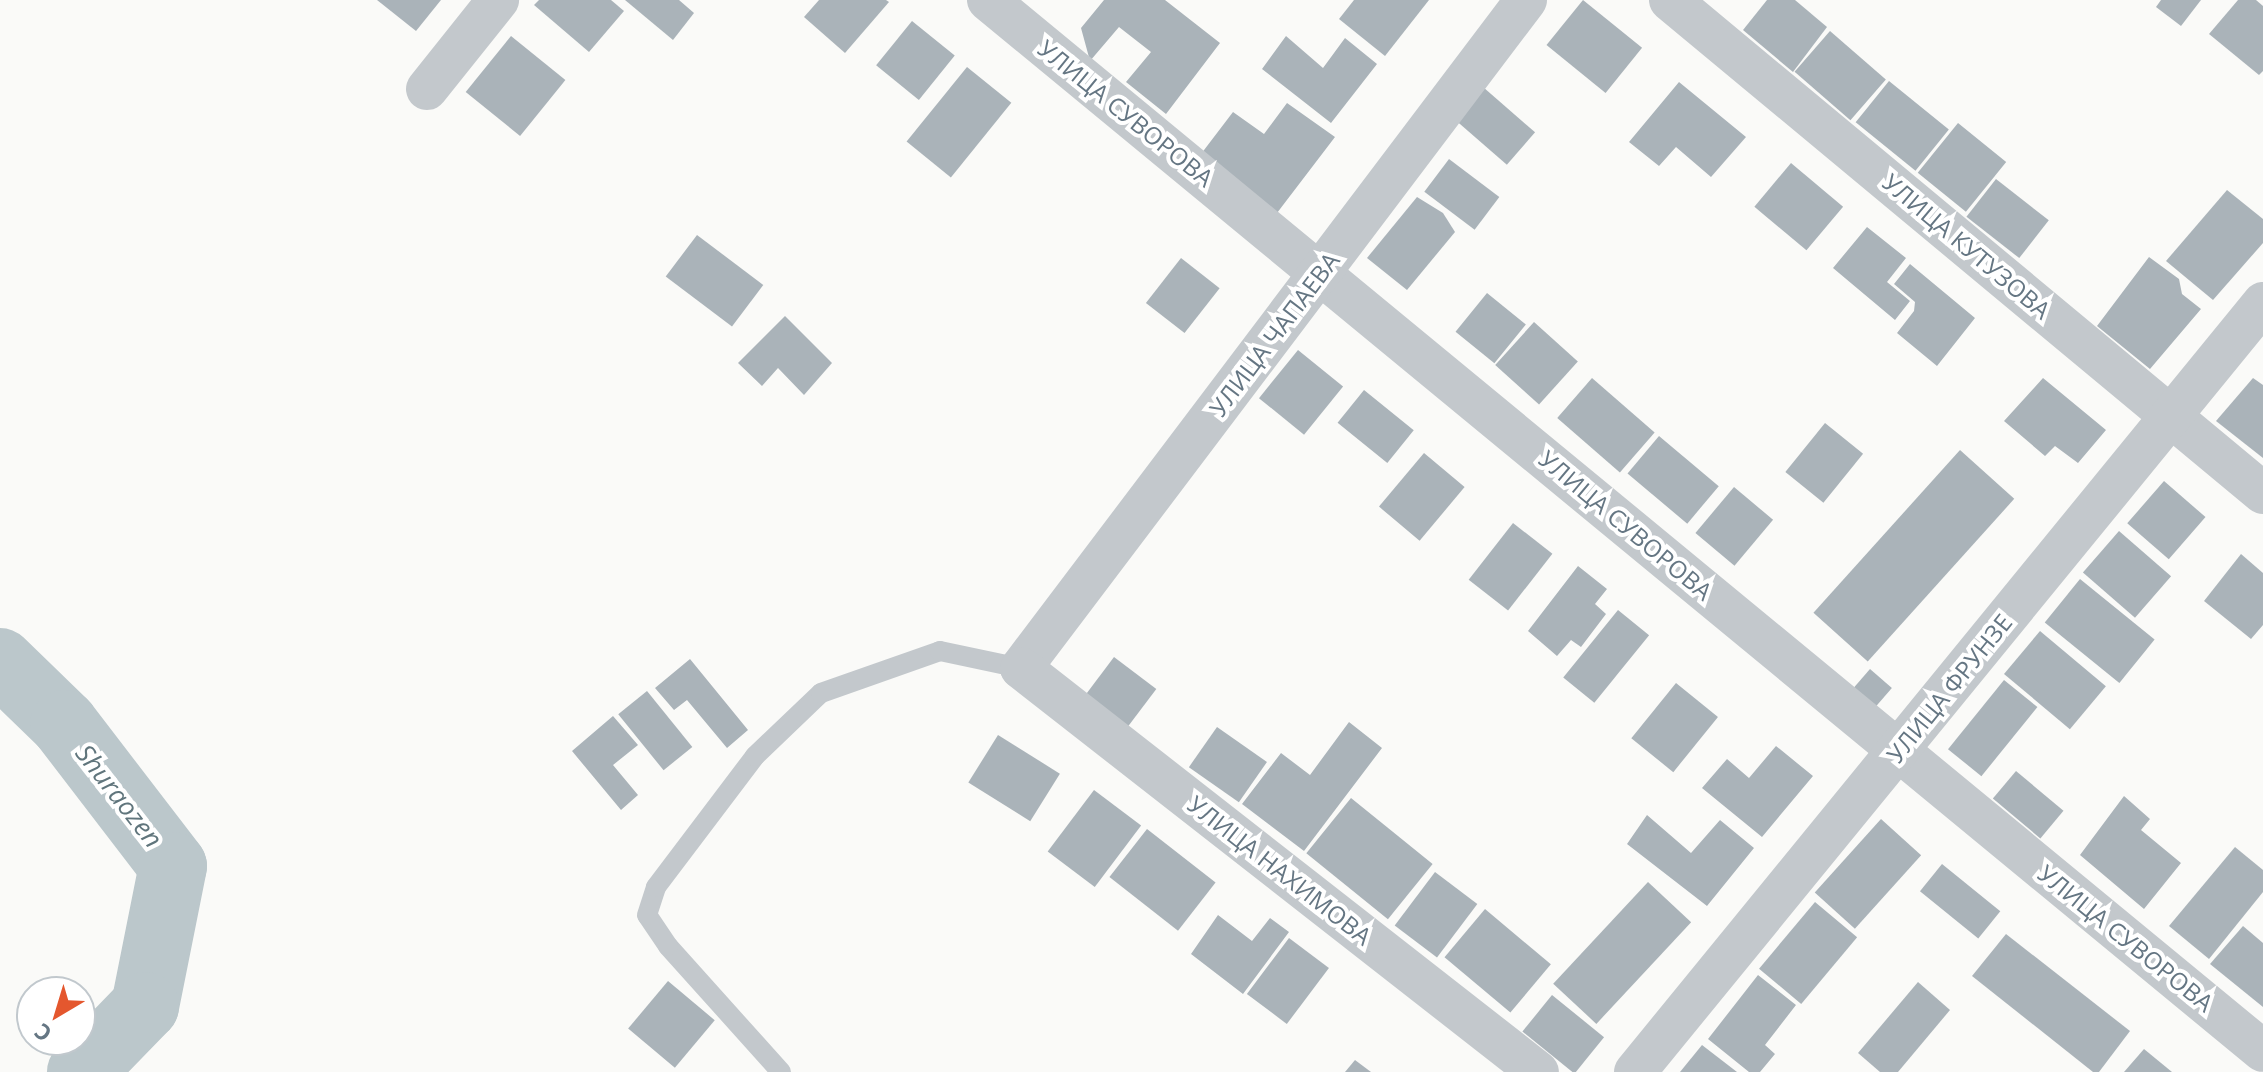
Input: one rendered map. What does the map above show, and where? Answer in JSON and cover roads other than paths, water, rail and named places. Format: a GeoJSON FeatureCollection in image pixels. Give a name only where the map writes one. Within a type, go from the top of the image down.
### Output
{"type":"FeatureCollection","features":[{"type":"Feature","properties":{"kind":"street"},"geometry":{"type":"LineString","coordinates":[[427,89],[498,0]]}},
{"type":"Feature","properties":{"kind":"street","name":"УЛИЦА СУВОРОВА"},"geometry":{"type":"LineString","coordinates":[[988,0],[2263,1051]]}},
{"type":"Feature","properties":{"kind":"street","name":"УЛИЦА ЧАПАЕВА"},"geometry":{"type":"LineString","coordinates":[[1021,668],[1526,0]]}},
{"type":"Feature","properties":{"kind":"street","name":"УЛИЦА КУТУЗОВА"},"geometry":{"type":"LineString","coordinates":[[1670,0],[2263,493]]}},
{"type":"Feature","properties":{"kind":"street","name":"УЛИЦА ФРУНЗЕ"},"geometry":{"type":"LineString","coordinates":[[1635,1072],[2263,303]]}},
{"type":"Feature","properties":{"kind":"street","name":"УЛИЦА НАХИМОВА"},"geometry":{"type":"LineString","coordinates":[[1021,668],[1538,1072]]}},
{"type":"Feature","properties":{"kind":"lane"},"geometry":{"type":"LineString","coordinates":[[781,1072],[668,946],[647,915],[656,887],[755,756],[821,693],[940,651],[1021,668]]}},
{"type":"Feature","properties":{"kind":"waterway","name":"Shuraozen"},"geometry":{"type":"LineString","coordinates":[[0,662],[64,724],[173,866],[145,1006],[81,1072]]}}]}
